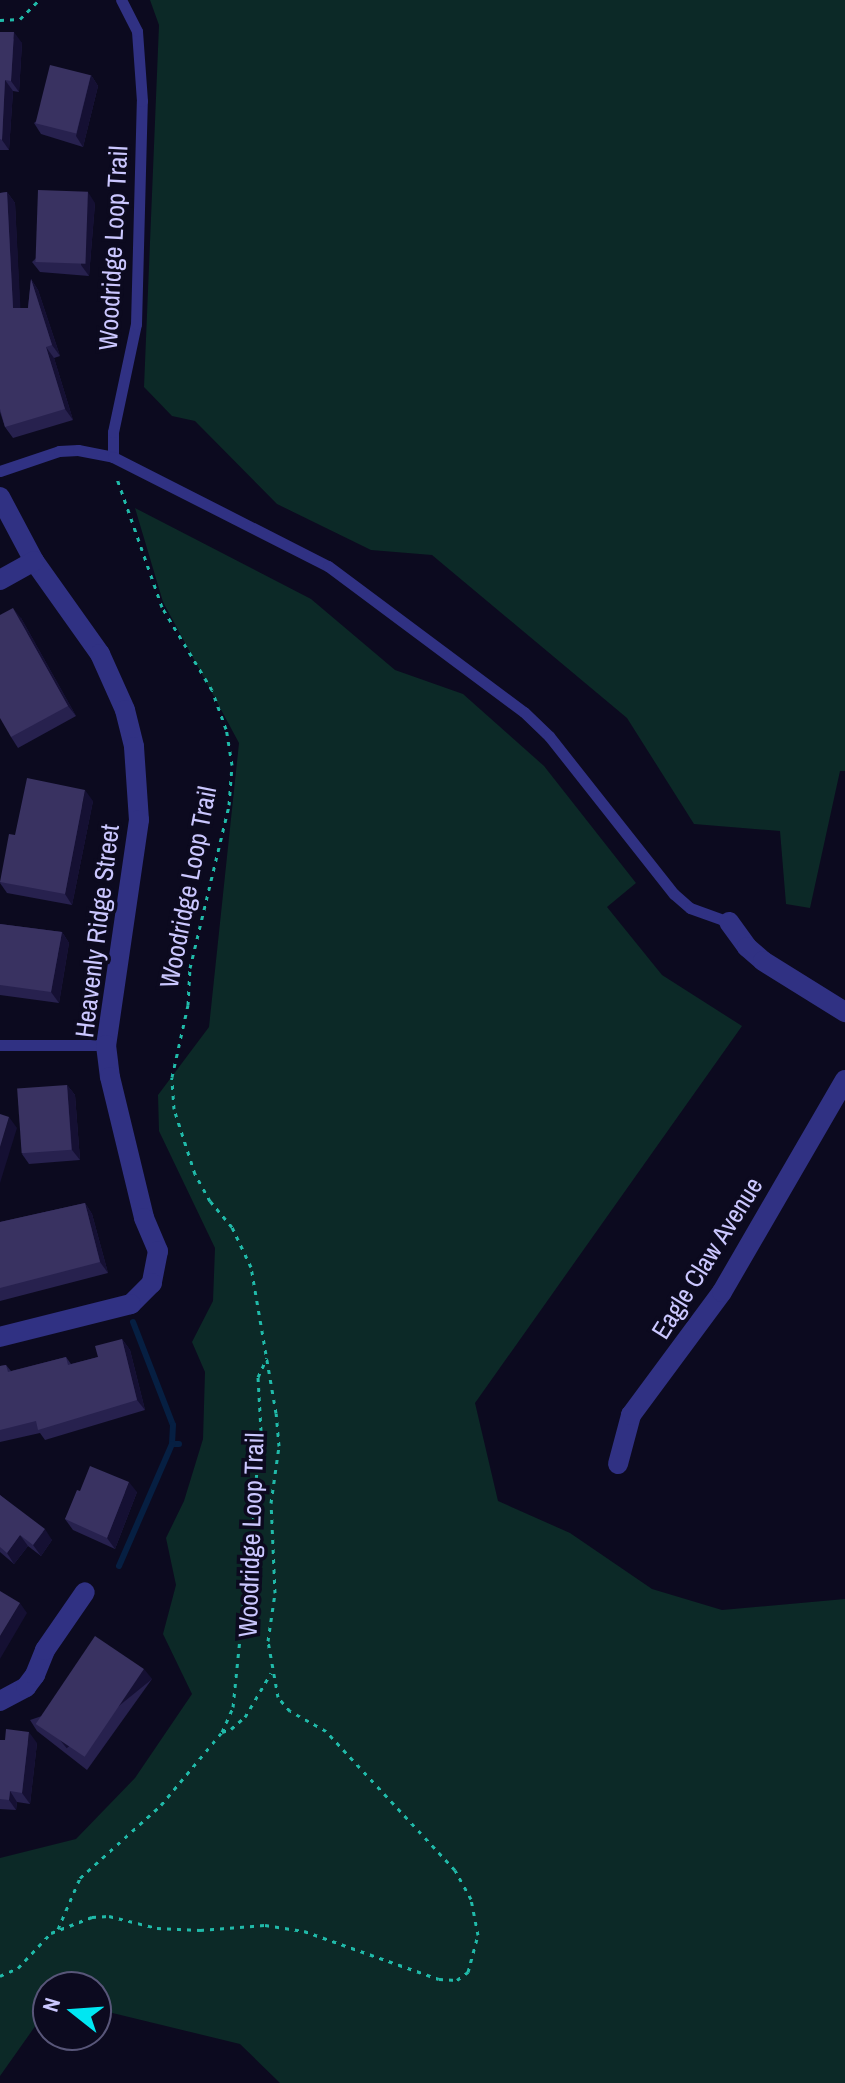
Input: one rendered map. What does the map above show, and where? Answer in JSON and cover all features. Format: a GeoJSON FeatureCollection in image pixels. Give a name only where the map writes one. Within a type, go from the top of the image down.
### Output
{"type":"FeatureCollection","features":[{"type":"Feature","properties":{"kind":"street","name":"Heavenly Ridge Street"},"geometry":{"type":"LineString","coordinates":[[0,497],[34,561],[100,654],[125,710],[134,747],[139,820],[106,1045],[110,1077],[144,1218],[158,1251],[152,1283],[131,1304],[115,1310],[97,1310],[0,1337]]}},
{"type":"Feature","properties":{"kind":"street"},"geometry":{"type":"LineString","coordinates":[[0,580],[34,561]]}},
{"type":"Feature","properties":{"kind":"street"},"geometry":{"type":"LineString","coordinates":[[729,922],[747,947],[763,961],[845,1012]]}},
{"type":"Feature","properties":{"kind":"street","name":"Eagle Claw Avenue"},"geometry":{"type":"LineString","coordinates":[[618,1464],[631,1415],[722,1292],[845,1080]]}},
{"type":"Feature","properties":{"kind":"street"},"geometry":{"type":"LineString","coordinates":[[0,1701],[14,1696],[35,1675],[45,1650],[85,1592]]}},
{"type":"Feature","properties":{"kind":"lane","name":"Woodridge Loop Trail"},"geometry":{"type":"LineString","coordinates":[[113,457],[113,432],[136,324],[142,101],[137,31],[121,0]]}},
{"type":"Feature","properties":{"kind":"lane"},"geometry":{"type":"LineString","coordinates":[[0,471],[59,451],[78,450],[113,457],[328,566],[505,696],[549,736],[674,894],[690,908],[729,922]]}},
{"type":"Feature","properties":{"kind":"lane"},"geometry":{"type":"LineString","coordinates":[[0,1045],[106,1045]]}},
{"type":"Feature","properties":{"kind":"path"},"geometry":{"type":"LineString","coordinates":[[0,20],[20,19],[39,0]]}},
{"type":"Feature","properties":{"kind":"path","name":"Woodridge Loop Trail"},"geometry":{"type":"LineString","coordinates":[[0,1976],[18,1968],[58,1930],[92,1917],[109,1916],[177,1929],[265,1925],[304,1931],[439,1979],[457,1980],[468,1972],[478,1935],[471,1899],[455,1870],[326,1731],[290,1711],[278,1697],[272,1673],[268,1641],[275,1593],[271,1503],[279,1446],[267,1358],[246,1251],[195,1174],[174,1109],[172,1077],[188,1005],[190,968],[229,805],[230,753],[212,690],[162,607],[117,482],[113,457]]}},
{"type":"Feature","properties":{"kind":"path"},"geometry":{"type":"LineString","coordinates":[[58,1930],[80,1878],[161,1805],[222,1732],[233,1707],[261,1431],[258,1377],[267,1358]]}},
{"type":"Feature","properties":{"kind":"path"},"geometry":{"type":"LineString","coordinates":[[222,1732],[231,1729],[245,1717],[255,1705],[267,1675],[272,1673]]}},
{"type":"Feature","properties":{"kind":"green space"},"geometry":{"type":"Polygon","coordinates":[[[150,0],[845,0],[845,771],[840,771],[810,908],[786,904],[780,831],[694,824],[627,718],[432,555],[371,550],[277,504],[195,421],[172,416],[144,387],[159,25],[150,0]]]}},
{"type":"Feature","properties":{"kind":"green space"},"geometry":{"type":"Polygon","coordinates":[[[135,508],[311,599],[395,670],[463,694],[544,766],[636,883],[607,907],[662,975],[742,1026],[475,1403],[498,1501],[570,1533],[652,1589],[722,1610],[845,1599],[845,2083],[280,2083],[240,2044],[112,2013],[112,1971],[32,1971],[32,2031],[0,2076],[0,1858],[76,1839],[135,1778],[192,1694],[163,1634],[176,1585],[166,1538],[184,1501],[203,1439],[205,1372],[192,1342],[213,1301],[215,1248],[159,1131],[158,1095],[209,1027],[239,743],[163,602],[135,508]]]}},
{"type":"Feature","properties":{"kind":"building"},"geometry":{"type":"Polygon","coordinates":[[[0,32],[14,32],[11,81],[5,80],[2,140],[0,139],[0,32]]]}},
{"type":"Feature","properties":{"kind":"building"},"geometry":{"type":"Polygon","coordinates":[[[50,65],[91,75],[76,133],[35,123],[50,65]]]}},
{"type":"Feature","properties":{"kind":"building"},"geometry":{"type":"Polygon","coordinates":[[[38,190],[88,192],[85,264],[35,262],[38,190]]]}},
{"type":"Feature","properties":{"kind":"building"},"geometry":{"type":"Polygon","coordinates":[[[7,192],[13,308],[28,308],[31,279],[52,345],[46,347],[65,409],[5,427],[0,409],[0,193],[7,192]]]}},
{"type":"Feature","properties":{"kind":"building"},"geometry":{"type":"Polygon","coordinates":[[[13,608],[68,706],[11,737],[0,718],[0,615],[13,608]]]}},
{"type":"Feature","properties":{"kind":"building"},"geometry":{"type":"Polygon","coordinates":[[[27,778],[85,790],[65,894],[0,882],[9,834],[15,835],[27,778]]]}},
{"type":"Feature","properties":{"kind":"building"},"geometry":{"type":"Polygon","coordinates":[[[0,924],[62,932],[51,992],[0,985],[0,924]]]}},
{"type":"Feature","properties":{"kind":"building"},"geometry":{"type":"Polygon","coordinates":[[[67,1085],[72,1150],[22,1153],[17,1088],[67,1085]]]}},
{"type":"Feature","properties":{"kind":"building"},"geometry":{"type":"Polygon","coordinates":[[[0,1114],[9,1117],[0,1147],[0,1114]]]}},
{"type":"Feature","properties":{"kind":"building"},"geometry":{"type":"Polygon","coordinates":[[[85,1203],[100,1262],[0,1288],[0,1222],[85,1203]]]}},
{"type":"Feature","properties":{"kind":"building"},"geometry":{"type":"Polygon","coordinates":[[[122,1339],[137,1400],[38,1430],[36,1421],[0,1430],[0,1366],[6,1365],[8,1372],[66,1357],[68,1365],[98,1357],[95,1346],[122,1339]]]}},
{"type":"Feature","properties":{"kind":"building"},"geometry":{"type":"Polygon","coordinates":[[[90,1466],[129,1482],[107,1538],[65,1519],[90,1466]]]}},
{"type":"Feature","properties":{"kind":"building"},"geometry":{"type":"Polygon","coordinates":[[[0,1495],[45,1529],[33,1545],[20,1535],[7,1553],[0,1547],[0,1495]]]}},
{"type":"Feature","properties":{"kind":"building"},"geometry":{"type":"Polygon","coordinates":[[[0,1591],[20,1603],[0,1636],[0,1591]]]}},
{"type":"Feature","properties":{"kind":"building"},"geometry":{"type":"Polygon","coordinates":[[[95,1636],[144,1669],[85,1757],[36,1724],[95,1636]]]}},
{"type":"Feature","properties":{"kind":"building"},"geometry":{"type":"Polygon","coordinates":[[[6,1729],[29,1732],[22,1793],[10,1791],[9,1800],[0,1799],[0,1740],[5,1740],[6,1729]]]}},
{"type":"Feature","properties":{"kind":"waterway"},"geometry":{"type":"LineString","coordinates":[[133,1322],[173,1425],[172,1444],[179,1444]]}},
{"type":"Feature","properties":{"kind":"waterway"},"geometry":{"type":"LineString","coordinates":[[119,1566],[172,1444]]}}]}
